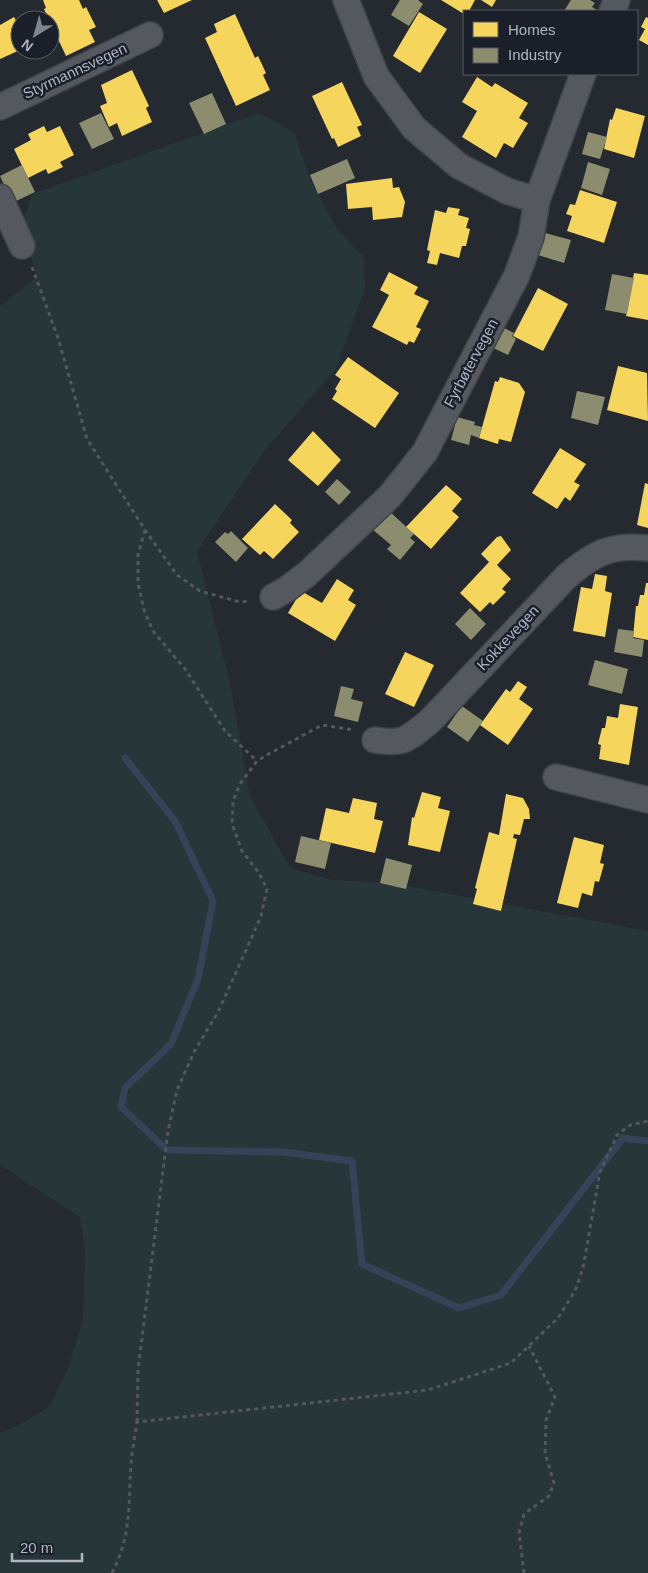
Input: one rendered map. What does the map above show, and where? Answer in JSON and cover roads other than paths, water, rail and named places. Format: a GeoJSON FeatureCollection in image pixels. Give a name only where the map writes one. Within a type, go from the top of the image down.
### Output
{"type":"FeatureCollection","features":[{"type":"Feature","properties":{"kind":"street"},"geometry":{"type":"LineString","coordinates":[[354,4],[376,76],[414,128],[459,166],[507,191],[537,200]]}},
{"type":"Feature","properties":{"kind":"street","name":"Styrmannsvegen"},"geometry":{"type":"LineString","coordinates":[[0,107],[150,35]]}},
{"type":"Feature","properties":{"kind":"street","name":"Fyrbøtervegen"},"geometry":{"type":"LineString","coordinates":[[273,597],[307,574],[390,496],[425,452],[517,275],[531,237],[537,200],[583,75]]}},
{"type":"Feature","properties":{"kind":"street"},"geometry":{"type":"LineString","coordinates":[[0,197],[22,246]]}},
{"type":"Feature","properties":{"kind":"street","name":"Kokkevegen"},"geometry":{"type":"LineString","coordinates":[[375,740],[395,743],[410,737],[429,722],[566,576],[587,559],[606,550],[629,546],[648,548]]}},
{"type":"Feature","properties":{"kind":"street"},"geometry":{"type":"LineString","coordinates":[[556,777],[648,800]]}},
{"type":"Feature","properties":{"kind":"waterway"},"geometry":{"type":"LineString","coordinates":[[125,758],[175,821],[213,901],[198,979],[171,1044],[125,1088],[121,1107],[167,1150],[283,1152],[352,1161],[362,1264],[459,1308],[501,1295],[623,1138],[648,1141]]}}]}
